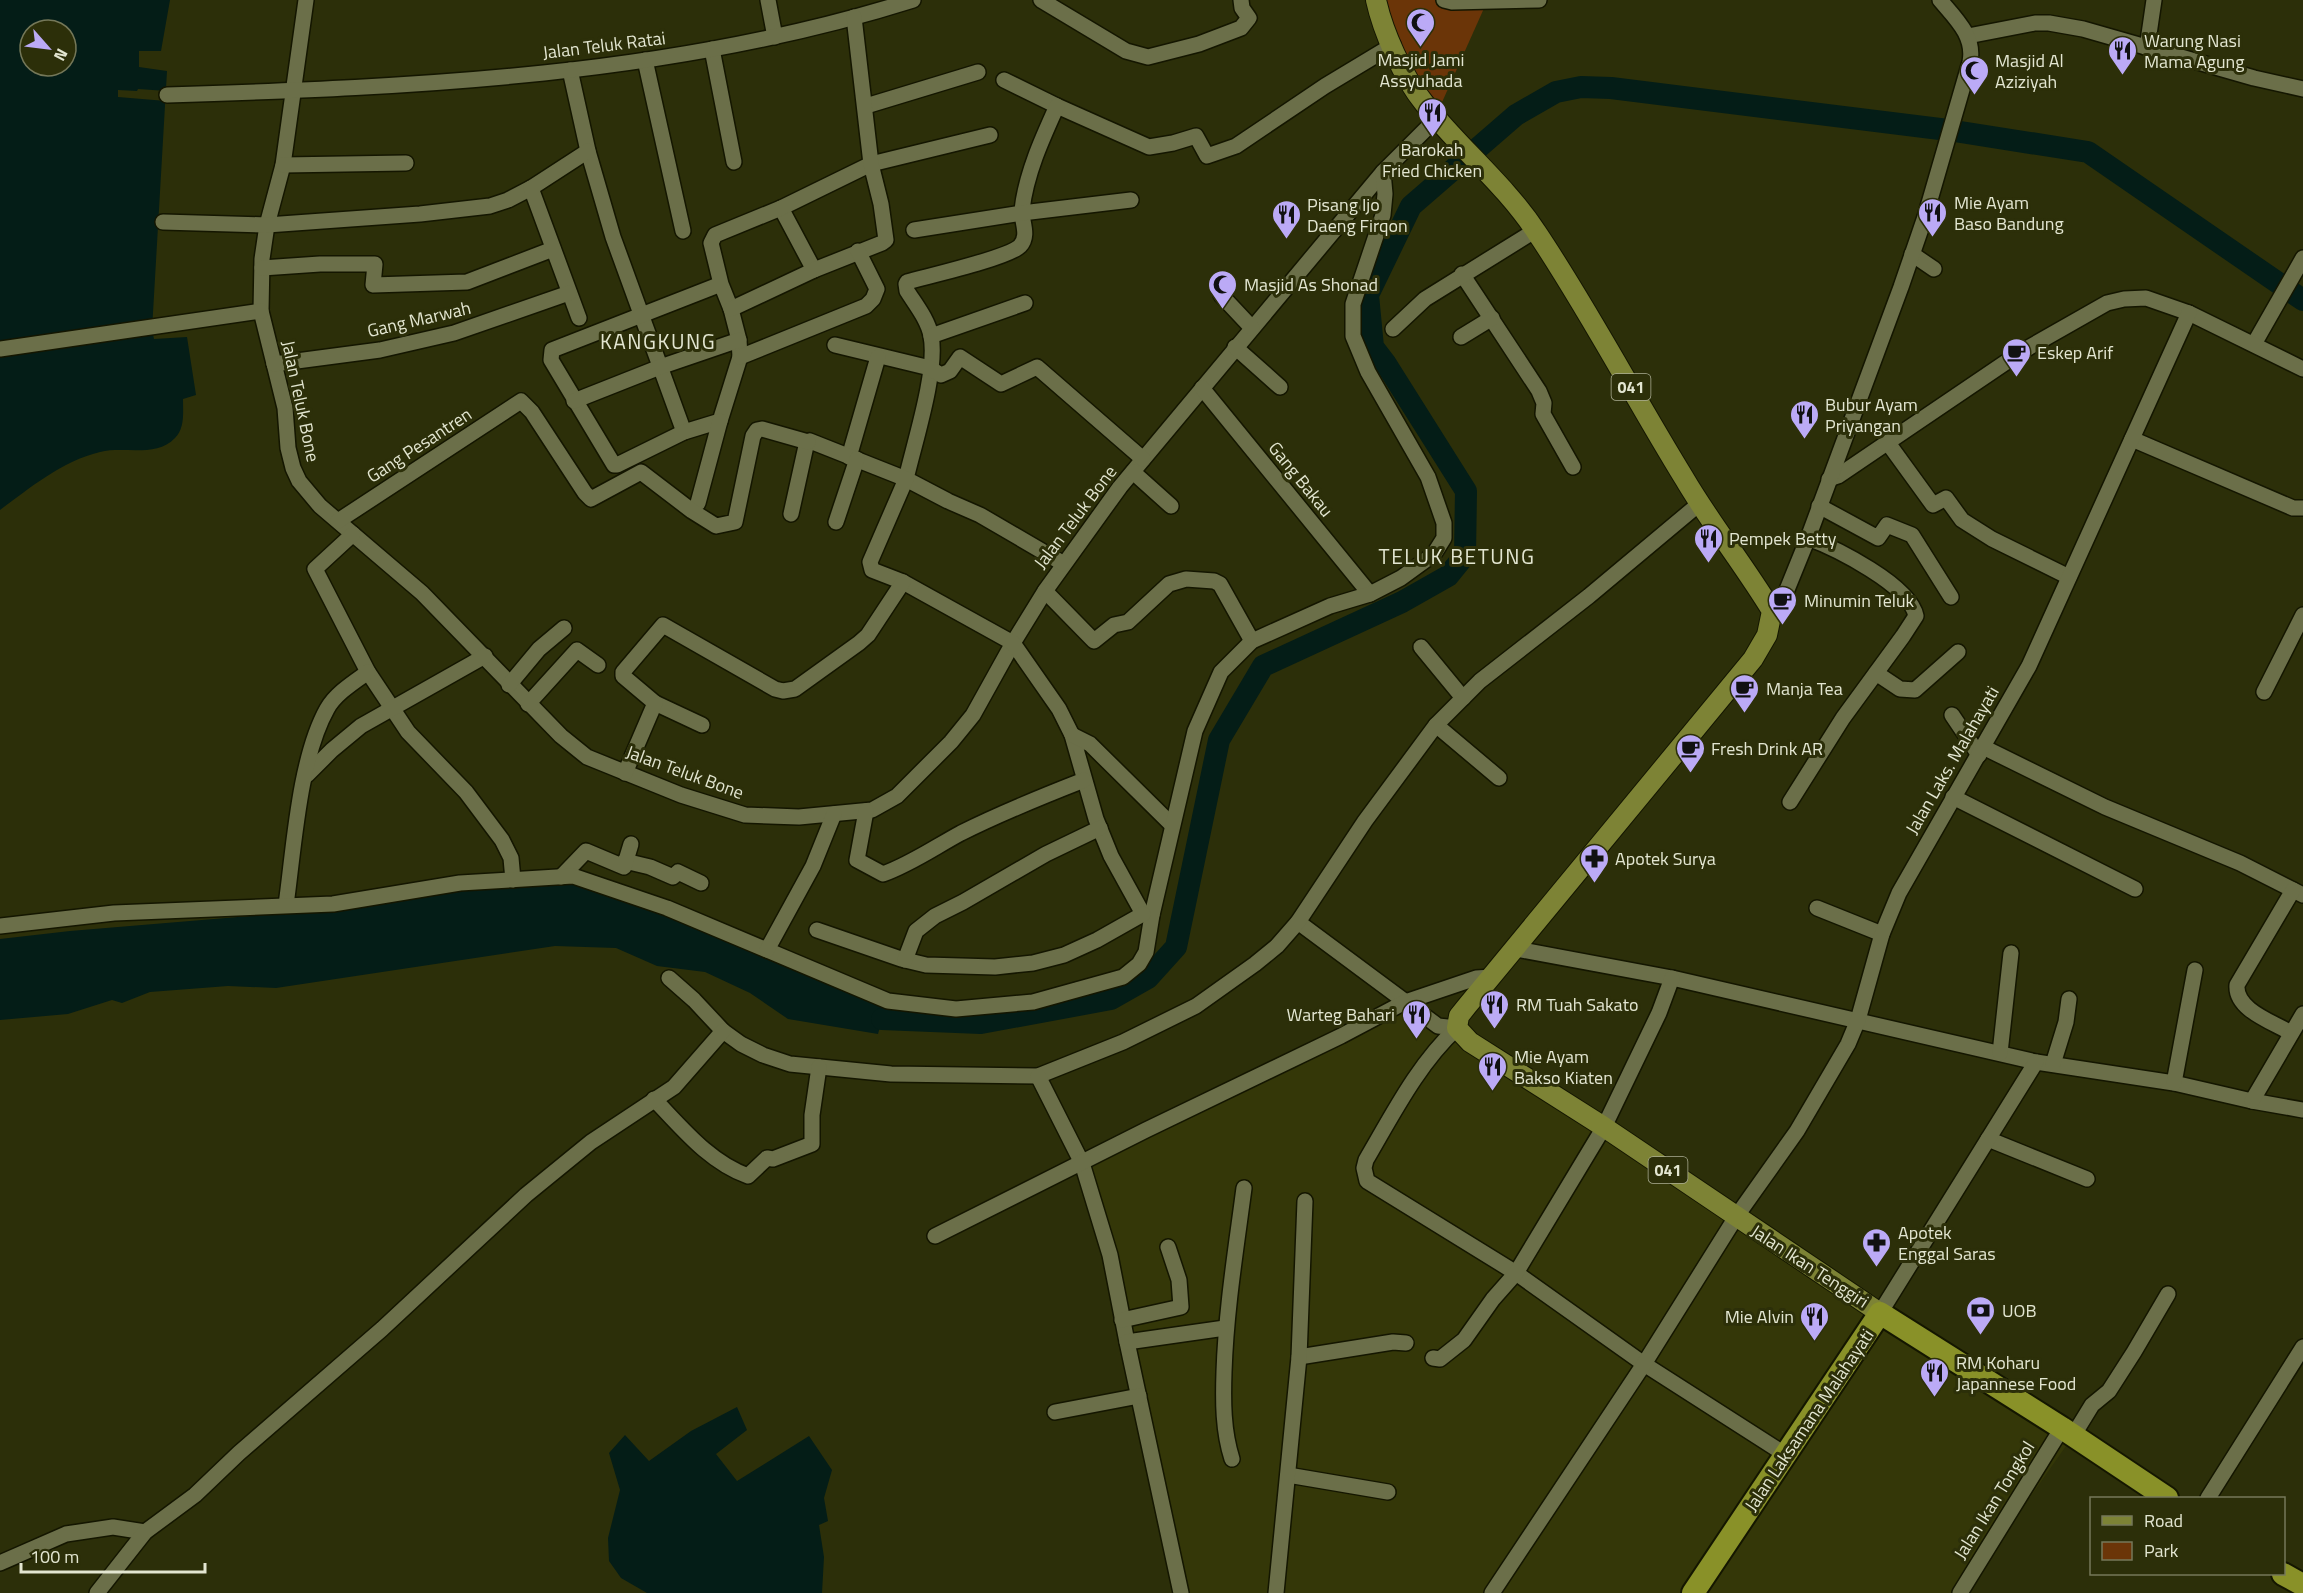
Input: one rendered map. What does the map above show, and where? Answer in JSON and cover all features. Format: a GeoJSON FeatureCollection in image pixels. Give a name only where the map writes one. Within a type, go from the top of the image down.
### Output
{"type":"FeatureCollection","features":[{"type":"Feature","properties":{"kind":"highway","name":"Jalan Ikan Tenggiri"},"geometry":{"type":"LineString","coordinates":[[1880,1312],[2166,1497]]}},
{"type":"Feature","properties":{"kind":"highway","name":"Jalan Laksamana Malahayati"},"geometry":{"type":"LineString","coordinates":[[1693,1593],[1880,1312]]}},
{"type":"Feature","properties":{"kind":"main road","name":"041"},"geometry":{"type":"LineString","coordinates":[[1376,0],[1403,70],[1422,100],[1484,167],[1536,231],[1613,355],[1699,504],[1772,611]]}},
{"type":"Feature","properties":{"kind":"main road"},"geometry":{"type":"LineString","coordinates":[[1457,1028],[1460,1016],[1754,659],[1767,635],[1772,611]]}},
{"type":"Feature","properties":{"kind":"main road","name":"Jalan Ikan Tenggiri"},"geometry":{"type":"LineString","coordinates":[[1457,1028],[1470,1042],[1604,1127],[1880,1312]]}},
{"type":"Feature","properties":{"kind":"street","name":"Jalan Teluk Bone"},"geometry":{"type":"LineString","coordinates":[[306,0],[283,165],[267,225],[262,268],[261,311],[285,408],[288,448],[299,481],[320,506],[422,593],[565,741],[587,757],[626,773],[681,795],[745,814],[800,817],[866,811],[897,796],[951,742],[973,715],[1012,643],[1044,591],[1143,459],[1383,172],[1440,121]]}},
{"type":"Feature","properties":{"kind":"street"},"geometry":{"type":"LineString","coordinates":[[768,0],[774,37]]}},
{"type":"Feature","properties":{"kind":"street","name":"Jalan Teluk Ratai"},"geometry":{"type":"LineString","coordinates":[[167,95],[293,91],[570,70],[645,60],[774,37],[913,0]]}},
{"type":"Feature","properties":{"kind":"street"},"geometry":{"type":"LineString","coordinates":[[1041,0],[1126,51],[1148,57],[1199,44],[1241,28],[1249,18],[1242,8],[1241,0]]}},
{"type":"Feature","properties":{"kind":"street"},"geometry":{"type":"LineString","coordinates":[[1444,0],[1469,2],[1539,0]]}},
{"type":"Feature","properties":{"kind":"street"},"geometry":{"type":"LineString","coordinates":[[1772,611],[1782,602],[1808,538],[1912,254],[1971,59],[1968,36],[1940,0]]}},
{"type":"Feature","properties":{"kind":"street"},"geometry":{"type":"LineString","coordinates":[[2147,48],[2154,0]]}},
{"type":"Feature","properties":{"kind":"street"},"geometry":{"type":"LineString","coordinates":[[731,309],[813,270],[886,240],[871,164],[854,17]]}},
{"type":"Feature","properties":{"kind":"street"},"geometry":{"type":"LineString","coordinates":[[1968,36],[2036,23],[2083,28],[2147,48],[2303,89]]}},
{"type":"Feature","properties":{"kind":"street"},"geometry":{"type":"LineString","coordinates":[[1004,80],[1149,147],[1196,136],[1207,156],[1236,146],[1325,86],[1393,45]]}},
{"type":"Feature","properties":{"kind":"street"},"geometry":{"type":"LineString","coordinates":[[712,49],[734,162]]}},
{"type":"Feature","properties":{"kind":"street"},"geometry":{"type":"LineString","coordinates":[[645,60],[682,231]]}},
{"type":"Feature","properties":{"kind":"street"},"geometry":{"type":"LineString","coordinates":[[570,70],[588,151],[613,237],[684,432]]}},
{"type":"Feature","properties":{"kind":"street"},"geometry":{"type":"LineString","coordinates":[[866,106],[978,72]]}},
{"type":"Feature","properties":{"kind":"street"},"geometry":{"type":"LineString","coordinates":[[1057,106],[1030,173],[1022,213],[1025,232],[1020,246],[1004,255],[907,282],[908,291],[931,336],[930,368],[906,479],[870,562],[873,570],[903,582],[1012,643],[1059,710],[1072,735],[1084,780],[1111,856],[1148,914]]}},
{"type":"Feature","properties":{"kind":"street"},"geometry":{"type":"LineString","coordinates":[[698,503],[740,357],[739,340],[731,309],[721,284],[712,239],[715,235],[781,208],[871,164],[990,135]]}},
{"type":"Feature","properties":{"kind":"street"},"geometry":{"type":"LineString","coordinates":[[163,222],[267,225],[420,214],[490,206],[531,188],[588,151]]}},
{"type":"Feature","properties":{"kind":"street"},"geometry":{"type":"LineString","coordinates":[[283,165],[406,163]]}},
{"type":"Feature","properties":{"kind":"street"},"geometry":{"type":"LineString","coordinates":[[0,926],[114,913],[333,904],[460,883],[561,877],[584,879],[667,908],[888,1001],[956,1009],[1022,1003],[1123,977],[1140,964],[1146,952],[1148,914],[1198,720],[1221,672],[1252,641],[1330,606],[1370,594],[1401,578],[1434,554],[1444,538],[1444,523],[1428,477],[1368,372],[1353,336],[1353,304],[1383,215],[1385,194],[1383,172]]}},
{"type":"Feature","properties":{"kind":"street"},"geometry":{"type":"LineString","coordinates":[[531,188],[579,318]]}},
{"type":"Feature","properties":{"kind":"street"},"geometry":{"type":"LineString","coordinates":[[914,230],[1022,213],[1131,200]]}},
{"type":"Feature","properties":{"kind":"street"},"geometry":{"type":"LineString","coordinates":[[781,208],[813,270]]}},
{"type":"Feature","properties":{"kind":"street"},"geometry":{"type":"LineString","coordinates":[[1393,329],[1414,312],[1414,308],[1462,274],[1536,231]]}},
{"type":"Feature","properties":{"kind":"street"},"geometry":{"type":"LineString","coordinates":[[262,268],[320,264],[375,264],[374,285],[467,282],[553,249]]}},
{"type":"Feature","properties":{"kind":"street"},"geometry":{"type":"LineString","coordinates":[[740,357],[866,306],[873,299],[877,289],[858,251]]}},
{"type":"Feature","properties":{"kind":"street"},"geometry":{"type":"LineString","coordinates":[[1912,254],[1934,269]]}},
{"type":"Feature","properties":{"kind":"street"},"geometry":{"type":"LineString","coordinates":[[2254,344],[2303,258]]}},
{"type":"Feature","properties":{"kind":"street"},"geometry":{"type":"LineString","coordinates":[[1462,274],[1542,397],[1544,414],[1573,467]]}},
{"type":"Feature","properties":{"kind":"street"},"geometry":{"type":"LineString","coordinates":[[720,421],[684,432],[614,465],[551,360],[552,350],[721,284]]}},
{"type":"Feature","properties":{"kind":"street","name":"Gang Marwah"},"geometry":{"type":"LineString","coordinates":[[274,364],[380,350],[443,336],[568,293]]}},
{"type":"Feature","properties":{"kind":"street"},"geometry":{"type":"LineString","coordinates":[[1221,294],[1252,328]]}},
{"type":"Feature","properties":{"kind":"street"},"geometry":{"type":"LineString","coordinates":[[1829,479],[1838,476],[2021,352],[2107,303],[2124,299],[2146,298],[2189,313],[2303,369]]}},
{"type":"Feature","properties":{"kind":"street"},"geometry":{"type":"LineString","coordinates":[[931,336],[1025,303]]}},
{"type":"Feature","properties":{"kind":"street"},"geometry":{"type":"LineString","coordinates":[[0,349],[261,311]]}},
{"type":"Feature","properties":{"kind":"street","name":"Jalan Laks. Malahayati"},"geometry":{"type":"LineString","coordinates":[[1492,1593],[1540,1524],[1644,1364],[1736,1217],[1797,1131],[1829,1080],[1858,1020],[1882,934],[1899,893],[2029,666],[2189,313]]}},
{"type":"Feature","properties":{"kind":"street"},"geometry":{"type":"LineString","coordinates":[[1461,337],[1492,318]]}},
{"type":"Feature","properties":{"kind":"street"},"geometry":{"type":"LineString","coordinates":[[574,401],[660,367],[739,340]]}},
{"type":"Feature","properties":{"kind":"street"},"geometry":{"type":"LineString","coordinates":[[835,345],[930,368],[941,375],[950,371],[960,357],[1001,384],[1037,367],[1143,459]]}},
{"type":"Feature","properties":{"kind":"street"},"geometry":{"type":"LineString","coordinates":[[1235,347],[1280,387]]}},
{"type":"Feature","properties":{"kind":"street"},"geometry":{"type":"LineString","coordinates":[[836,522],[878,357]]}},
{"type":"Feature","properties":{"kind":"street","name":"Gang Bakau"},"geometry":{"type":"LineString","coordinates":[[1202,388],[1370,594]]}},
{"type":"Feature","properties":{"kind":"street","name":"Gang Pesantren"},"geometry":{"type":"LineString","coordinates":[[338,521],[521,401],[591,499],[641,472],[692,511],[716,526],[735,522],[753,436],[757,430],[762,429],[808,442]]}},
{"type":"Feature","properties":{"kind":"street"},"geometry":{"type":"LineString","coordinates":[[2132,439],[2293,508],[2303,508]]}},
{"type":"Feature","properties":{"kind":"street"},"geometry":{"type":"LineString","coordinates":[[791,514],[810,441],[906,479],[980,515],[1064,564]]}},
{"type":"Feature","properties":{"kind":"street"},"geometry":{"type":"LineString","coordinates":[[1888,442],[1933,505],[1946,498],[1962,520],[1992,539],[2069,577]]}},
{"type":"Feature","properties":{"kind":"street"},"geometry":{"type":"LineString","coordinates":[[1133,472],[1171,506]]}},
{"type":"Feature","properties":{"kind":"street"},"geometry":{"type":"LineString","coordinates":[[669,978],[694,1000],[723,1031],[741,1044],[763,1055],[790,1064],[891,1074],[1038,1076],[1123,1042],[1196,1006],[1256,964],[1277,946],[1298,922],[1365,820],[1436,724],[1480,681],[1589,596],[1699,504]]}},
{"type":"Feature","properties":{"kind":"street"},"geometry":{"type":"LineString","coordinates":[[1819,506],[1878,538],[1887,525],[1912,535],[1951,597]]}},
{"type":"Feature","properties":{"kind":"street"},"geometry":{"type":"LineString","coordinates":[[353,534],[315,569],[368,672],[391,708],[408,732],[466,792],[502,840],[511,858],[513,880]]}},
{"type":"Feature","properties":{"kind":"street"},"geometry":{"type":"LineString","coordinates":[[1790,802],[1843,718],[1916,616],[1913,604],[1864,566],[1829,546],[1808,538]]}},
{"type":"Feature","properties":{"kind":"street"},"geometry":{"type":"LineString","coordinates":[[1044,591],[1094,641],[1114,625],[1128,622],[1174,581],[1186,579],[1214,581],[1220,584],[1252,641]]}},
{"type":"Feature","properties":{"kind":"street"},"geometry":{"type":"LineString","coordinates":[[702,725],[655,703],[623,676],[623,672],[663,625],[783,691],[805,683],[821,669],[859,644],[868,635],[903,582]]}},
{"type":"Feature","properties":{"kind":"street"},"geometry":{"type":"LineString","coordinates":[[2264,692],[2303,615]]}},
{"type":"Feature","properties":{"kind":"street"},"geometry":{"type":"LineString","coordinates":[[509,685],[528,661],[564,628]]}},
{"type":"Feature","properties":{"kind":"street"},"geometry":{"type":"LineString","coordinates":[[1421,647],[1463,698]]}},
{"type":"Feature","properties":{"kind":"street"},"geometry":{"type":"LineString","coordinates":[[528,704],[577,650],[598,665]]}},
{"type":"Feature","properties":{"kind":"street"},"geometry":{"type":"LineString","coordinates":[[1876,673],[1900,689],[1915,690],[1958,652]]}},
{"type":"Feature","properties":{"kind":"street"},"geometry":{"type":"LineString","coordinates":[[304,778],[332,750],[361,726],[485,656]]}},
{"type":"Feature","properties":{"kind":"street"},"geometry":{"type":"LineString","coordinates":[[286,905],[304,778],[315,738],[327,708],[348,686],[368,672]]}},
{"type":"Feature","properties":{"kind":"street"},"geometry":{"type":"LineString","coordinates":[[626,773],[655,703]]}},
{"type":"Feature","properties":{"kind":"street"},"geometry":{"type":"LineString","coordinates":[[1952,715],[1981,751],[2115,812],[2240,863],[2298,892],[2237,985],[2236,991],[2241,1001],[2249,1009],[2291,1033]]}},
{"type":"Feature","properties":{"kind":"street"},"geometry":{"type":"LineString","coordinates":[[1436,724],[1499,778]]}},
{"type":"Feature","properties":{"kind":"street"},"geometry":{"type":"LineString","coordinates":[[1072,735],[1090,744],[1172,825]]}},
{"type":"Feature","properties":{"kind":"street"},"geometry":{"type":"LineString","coordinates":[[866,811],[857,860],[883,874],[905,866],[960,834],[1025,803],[1084,780]]}},
{"type":"Feature","properties":{"kind":"street"},"geometry":{"type":"LineString","coordinates":[[1953,797],[2135,889]]}},
{"type":"Feature","properties":{"kind":"street"},"geometry":{"type":"LineString","coordinates":[[767,950],[813,866],[834,814]]}},
{"type":"Feature","properties":{"kind":"street"},"geometry":{"type":"LineString","coordinates":[[906,960],[916,931],[934,916],[1046,854],[1100,828]]}},
{"type":"Feature","properties":{"kind":"street"},"geometry":{"type":"LineString","coordinates":[[616,892],[631,844]]}},
{"type":"Feature","properties":{"kind":"street"},"geometry":{"type":"LineString","coordinates":[[561,877],[586,850],[625,864],[650,867],[673,877],[678,872],[701,883]]}},
{"type":"Feature","properties":{"kind":"street"},"geometry":{"type":"LineString","coordinates":[[1817,908],[1882,934]]}},
{"type":"Feature","properties":{"kind":"street"},"geometry":{"type":"LineString","coordinates":[[817,930],[926,965],[983,967],[1033,963],[1072,952],[1148,914]]}},
{"type":"Feature","properties":{"kind":"street"},"geometry":{"type":"LineString","coordinates":[[1298,922],[1438,1026],[1457,1028]]}},
{"type":"Feature","properties":{"kind":"street"},"geometry":{"type":"LineString","coordinates":[[1516,949],[1672,978],[2036,1062],[2174,1083],[2303,1110]]}},
{"type":"Feature","properties":{"kind":"street"},"geometry":{"type":"LineString","coordinates":[[2000,1053],[2011,953]]}},
{"type":"Feature","properties":{"kind":"street"},"geometry":{"type":"LineString","coordinates":[[2174,1083],[2195,970]]}},
{"type":"Feature","properties":{"kind":"street"},"geometry":{"type":"LineString","coordinates":[[935,1236],[1146,1130],[1341,1036],[1405,1002],[1476,978],[1492,977]]}},
{"type":"Feature","properties":{"kind":"street"},"geometry":{"type":"LineString","coordinates":[[1433,1358],[1440,1359],[1464,1340],[1493,1299],[1516,1273],[1604,1127],[1659,1013],[1672,978]]}},
{"type":"Feature","properties":{"kind":"street"},"geometry":{"type":"LineString","coordinates":[[2054,1064],[2066,1022],[2069,999]]}},
{"type":"Feature","properties":{"kind":"street"},"geometry":{"type":"LineString","coordinates":[[2252,1101],[2303,1014]]}},
{"type":"Feature","properties":{"kind":"street"},"geometry":{"type":"LineString","coordinates":[[1457,1028],[1440,1043],[1404,1095],[1366,1160],[1364,1175],[1374,1186],[1516,1273],[1644,1364],[1786,1455]]}},
{"type":"Feature","properties":{"kind":"street"},"geometry":{"type":"LineString","coordinates":[[97,1593],[145,1532],[195,1495],[239,1453],[382,1329],[526,1195],[591,1142],[674,1086],[723,1031]]}},
{"type":"Feature","properties":{"kind":"street","name":"Jalan Laksamana Malahayati"},"geometry":{"type":"LineString","coordinates":[[1880,1312],[2036,1062]]}},
{"type":"Feature","properties":{"kind":"street"},"geometry":{"type":"LineString","coordinates":[[654,1100],[699,1146],[722,1164],[748,1176],[767,1158],[773,1159],[812,1144],[812,1115],[819,1067]]}},
{"type":"Feature","properties":{"kind":"street"},"geometry":{"type":"LineString","coordinates":[[1038,1076],[1082,1163],[1110,1255],[1181,1593]]}},
{"type":"Feature","properties":{"kind":"street"},"geometry":{"type":"LineString","coordinates":[[1988,1138],[2087,1179]]}},
{"type":"Feature","properties":{"kind":"street"},"geometry":{"type":"LineString","coordinates":[[1232,1459],[1227,1442],[1224,1402],[1226,1328],[1244,1188]]}},
{"type":"Feature","properties":{"kind":"street"},"geometry":{"type":"LineString","coordinates":[[1276,1593],[1299,1357],[1305,1201]]}},
{"type":"Feature","properties":{"kind":"street"},"geometry":{"type":"LineString","coordinates":[[1122,1320],[1181,1306],[1179,1280],[1168,1247]]}},
{"type":"Feature","properties":{"kind":"street","name":"Jalan Ikan Tongkol"},"geometry":{"type":"LineString","coordinates":[[1960,1593],[2068,1432],[2092,1405],[2109,1391],[2168,1294]]}},
{"type":"Feature","properties":{"kind":"street"},"geometry":{"type":"LineString","coordinates":[[1127,1342],[1226,1328]]}},
{"type":"Feature","properties":{"kind":"street"},"geometry":{"type":"LineString","coordinates":[[1299,1357],[1393,1342],[1406,1343]]}},
{"type":"Feature","properties":{"kind":"street"},"geometry":{"type":"LineString","coordinates":[[2209,1497],[2303,1347]]}},
{"type":"Feature","properties":{"kind":"street"},"geometry":{"type":"LineString","coordinates":[[1055,1412],[1138,1396]]}},
{"type":"Feature","properties":{"kind":"street"},"geometry":{"type":"LineString","coordinates":[[1288,1474],[1388,1492]]}},
{"type":"Feature","properties":{"kind":"street"},"geometry":{"type":"LineString","coordinates":[[0,1563],[66,1534],[113,1527],[145,1532]]}},
{"type":"Feature","properties":{"kind":"shaded area"},"geometry":{"type":"Polygon","coordinates":[[[1405,1002],[2073,1436],[1963,1593],[1181,1593],[1082,1163],[1405,1002]]]}},
{"type":"Feature","properties":{"kind":"green space"},"geometry":{"type":"Polygon","coordinates":[[[1380,0],[1435,0],[1485,6],[1439,109],[1425,98],[1380,0]]]}},
{"type":"Feature","properties":{"kind":"water"},"geometry":{"type":"Polygon","coordinates":[[[0,0],[170,0],[161,51],[139,51],[139,67],[167,71],[152,330],[154,339],[187,337],[196,395],[183,399],[183,420],[180,430],[167,444],[149,450],[109,450],[86,456],[35,484],[0,510],[0,0]]]}},
{"type":"Feature","properties":{"kind":"water"},"geometry":{"type":"Polygon","coordinates":[[[574,877],[886,1004],[878,1034],[788,1019],[750,993],[705,972],[657,966],[616,948],[555,946],[276,988],[228,986],[150,992],[122,1003],[112,1000],[68,1014],[0,1020],[0,939],[321,910],[378,898],[574,877]]]}},
{"type":"Feature","properties":{"kind":"water"},"geometry":{"type":"Polygon","coordinates":[[[737,1407],[747,1430],[716,1454],[737,1481],[809,1436],[832,1470],[824,1498],[828,1521],[819,1525],[824,1557],[822,1593],[647,1593],[621,1578],[609,1561],[608,1538],[620,1490],[609,1453],[625,1435],[649,1461],[691,1431],[737,1407]]]}},
{"type":"Feature","properties":{"kind":"pier"},"geometry":{"type":"Polygon","coordinates":[[[138,89],[167,91],[166,101],[118,97],[118,90],[137,91],[138,89]]]}},
{"type":"Feature","properties":{"kind":"waterway"},"geometry":{"type":"LineString","coordinates":[[882,1019],[981,1023],[1111,999],[1148,978],[1176,947],[1219,740],[1263,666],[1402,602],[1448,576],[1465,555],[1466,491],[1373,347],[1368,295],[1411,206],[1516,115],[1556,92],[1581,87],[1611,88],[1948,130],[2088,152],[2303,300]]}},
{"type":"Feature","properties":{"kind":"place","name":"Masjid Jami Assyuhada"},"geometry":{"type":"Point","coordinates":[1421,48]}},
{"type":"Feature","properties":{"kind":"place","name":"Warung Nasi Mama Agung"},"geometry":{"type":"Point","coordinates":[2123,76]}},
{"type":"Feature","properties":{"kind":"place","name":"Masjid Al Aziziyah"},"geometry":{"type":"Point","coordinates":[1974,96]}},
{"type":"Feature","properties":{"kind":"place","name":"Barokah Fried Chicken"},"geometry":{"type":"Point","coordinates":[1432,138]}},
{"type":"Feature","properties":{"kind":"place","name":"Mie Ayam Baso Bandung"},"geometry":{"type":"Point","coordinates":[1933,238]}},
{"type":"Feature","properties":{"kind":"place","name":"Pisang Ijo Daeng Firqon"},"geometry":{"type":"Point","coordinates":[1286,240]}},
{"type":"Feature","properties":{"kind":"place","name":"Masjid As Shonad"},"geometry":{"type":"Point","coordinates":[1223,310]}},
{"type":"Feature","properties":{"kind":"place","name":"Eskep Arif"},"geometry":{"type":"Point","coordinates":[2016,378]}},
{"type":"Feature","properties":{"kind":"place","name":"Bubur Ayam Priyangan"},"geometry":{"type":"Point","coordinates":[1804,440]}},
{"type":"Feature","properties":{"kind":"place","name":"Pempek Betty"},"geometry":{"type":"Point","coordinates":[1708,564]}},
{"type":"Feature","properties":{"kind":"place","name":"Minumin Teluk"},"geometry":{"type":"Point","coordinates":[1783,626]}},
{"type":"Feature","properties":{"kind":"place","name":"Manja Tea"},"geometry":{"type":"Point","coordinates":[1745,714]}},
{"type":"Feature","properties":{"kind":"place","name":"Fresh Drink AR"},"geometry":{"type":"Point","coordinates":[1690,774]}},
{"type":"Feature","properties":{"kind":"place","name":"Apotek Surya"},"geometry":{"type":"Point","coordinates":[1594,884]}},
{"type":"Feature","properties":{"kind":"place","name":"RM Tuah Sakato"},"geometry":{"type":"Point","coordinates":[1495,1030]}},
{"type":"Feature","properties":{"kind":"place","name":"Warteg Bahari"},"geometry":{"type":"Point","coordinates":[1416,1040]}},
{"type":"Feature","properties":{"kind":"place","name":"Mie Ayam Bakso Kiaten"},"geometry":{"type":"Point","coordinates":[1493,1092]}},
{"type":"Feature","properties":{"kind":"place","name":"Apotek Enggal Saras"},"geometry":{"type":"Point","coordinates":[1877,1268]}},
{"type":"Feature","properties":{"kind":"place","name":"UOB"},"geometry":{"type":"Point","coordinates":[1981,1336]}},
{"type":"Feature","properties":{"kind":"place","name":"Mie Alvin"},"geometry":{"type":"Point","coordinates":[1815,1342]}},
{"type":"Feature","properties":{"kind":"place","name":"RM Koharu Japannese Food"},"geometry":{"type":"Point","coordinates":[1935,1398]}},
{"type":"Feature","properties":{"kind":"district","name":"KANGKUNG"},"geometry":{"type":"Point","coordinates":[658,341]}},
{"type":"Feature","properties":{"kind":"district","name":"TELUK BETUNG"},"geometry":{"type":"Point","coordinates":[1457,556]}}]}
